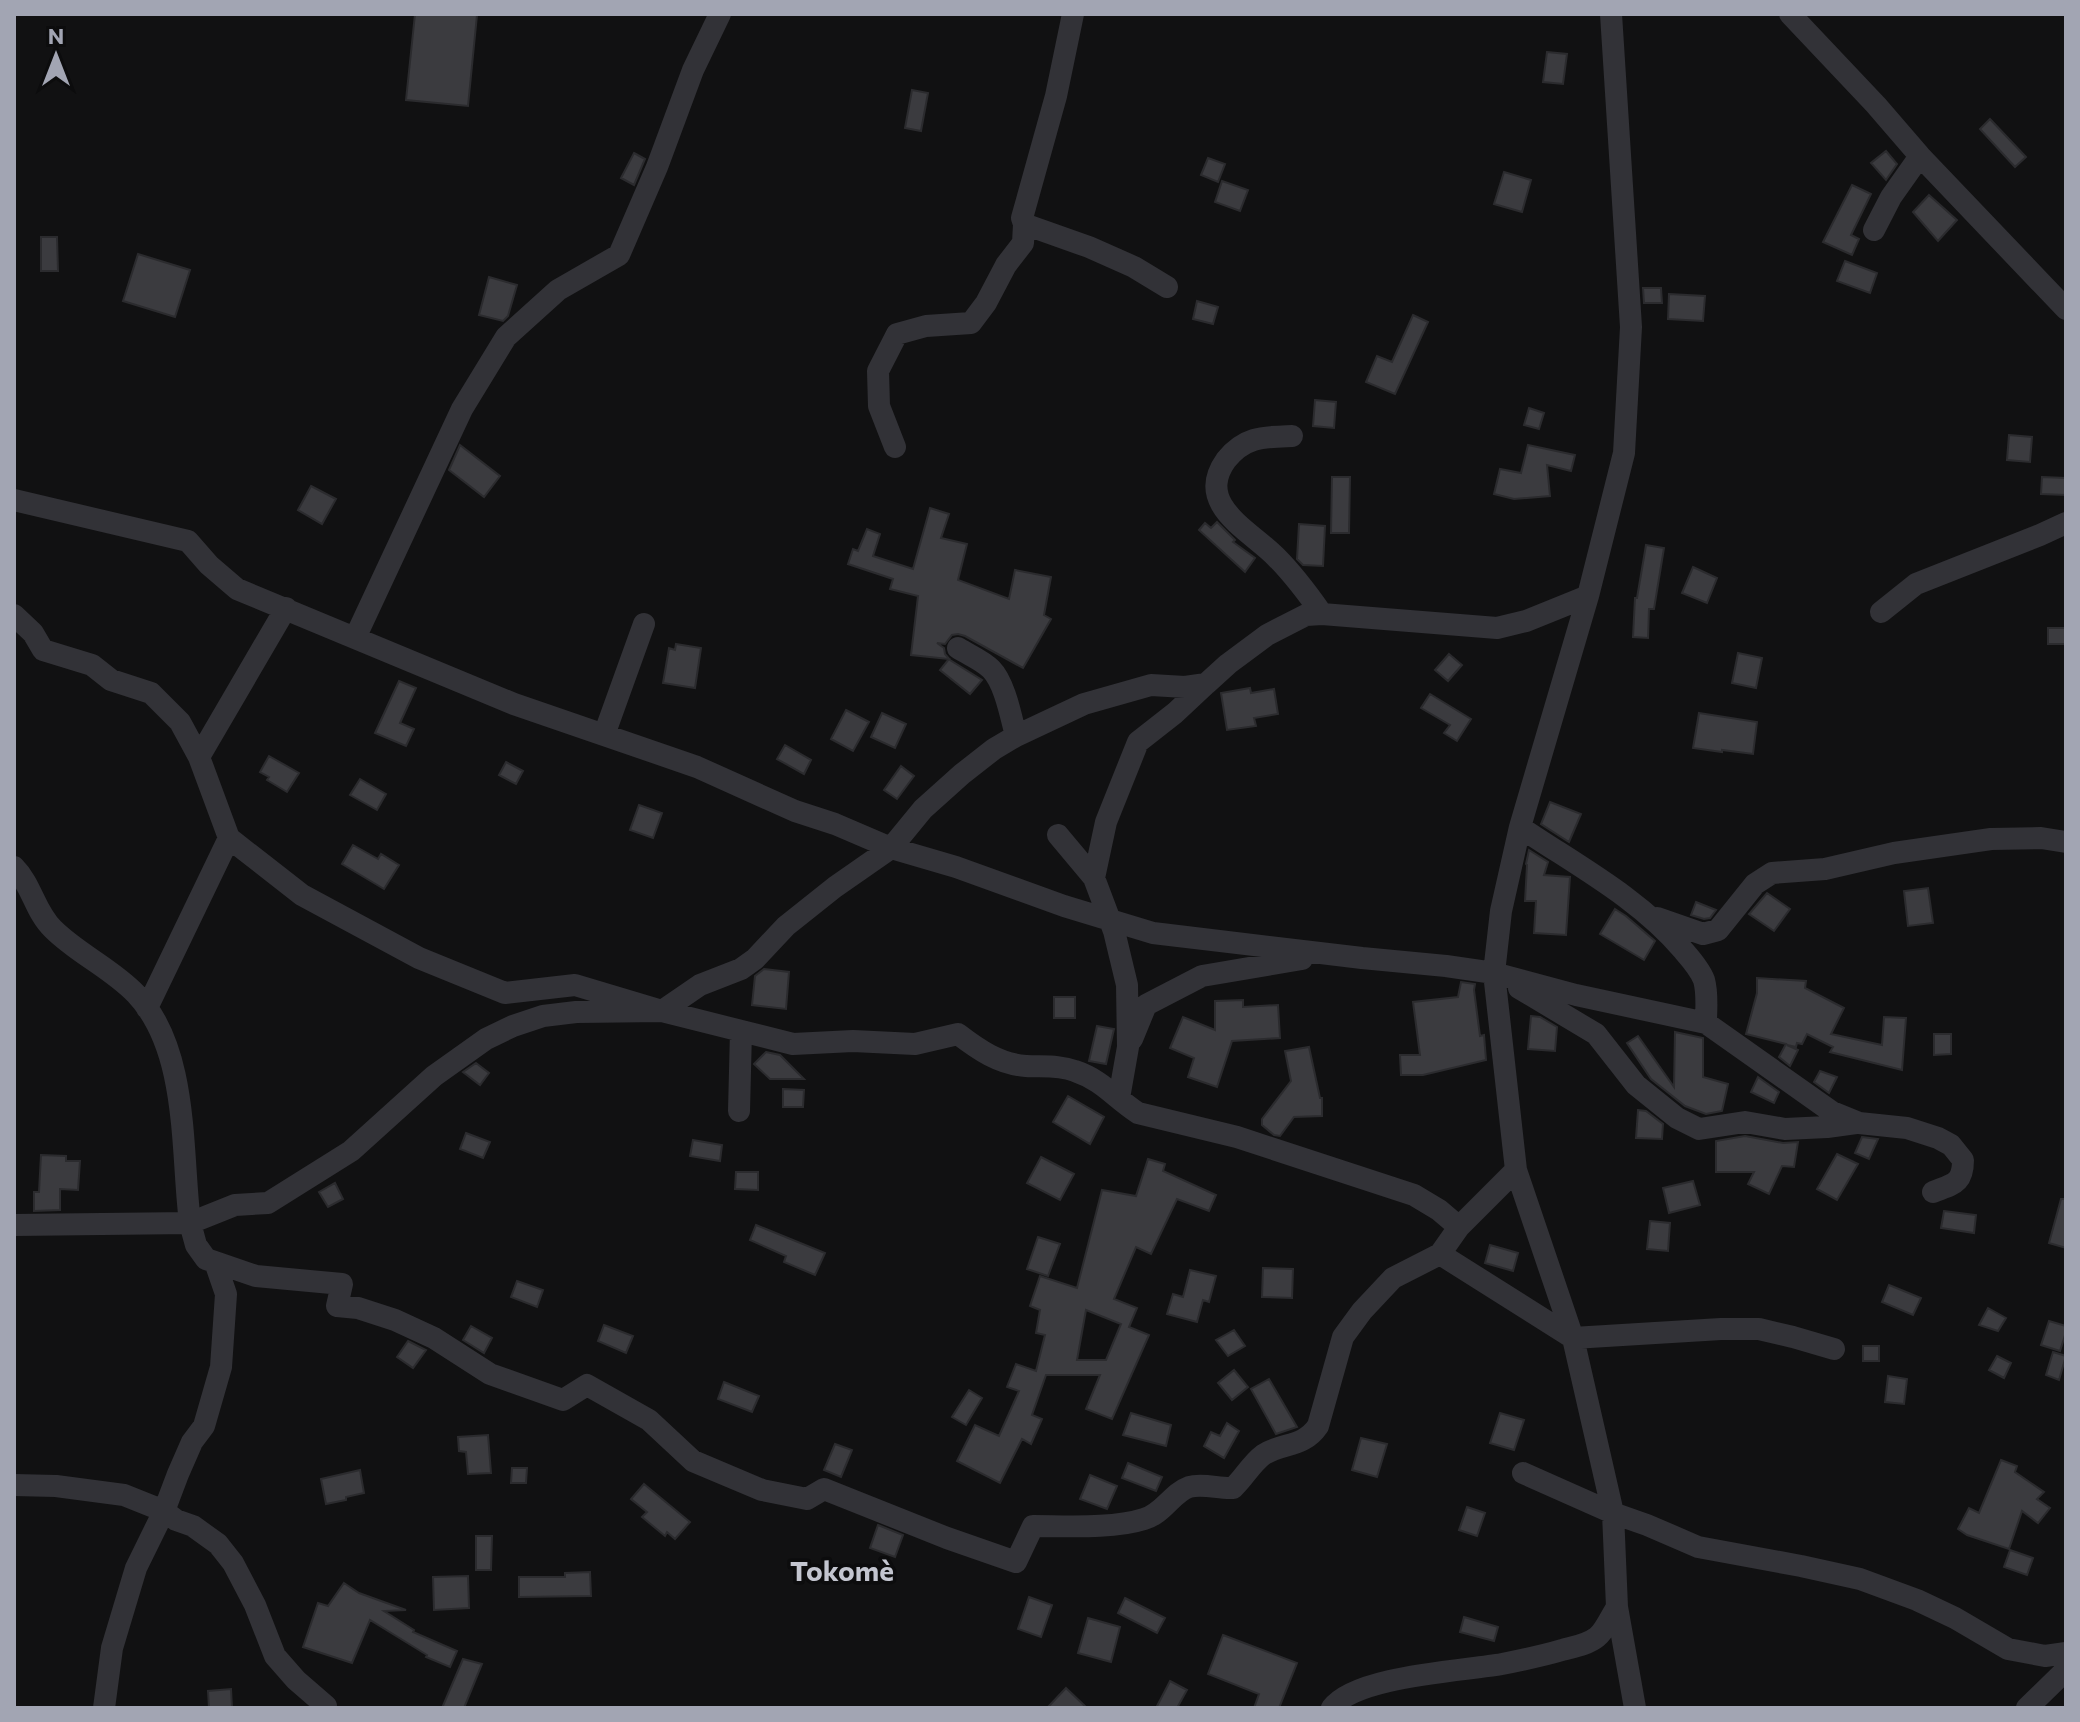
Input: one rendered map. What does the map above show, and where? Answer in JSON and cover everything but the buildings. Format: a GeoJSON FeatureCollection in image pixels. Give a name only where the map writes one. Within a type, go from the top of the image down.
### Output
{"type":"FeatureCollection","features":[{"type":"Feature","properties":{"kind":"street"},"geometry":{"type":"LineString","coordinates":[[355,638],[462,409],[506,337],[558,290],[619,255],[657,167],[693,70],[720,14]]}},
{"type":"Feature","properties":{"kind":"street"},"geometry":{"type":"LineString","coordinates":[[895,447],[879,406],[878,371],[897,334],[926,326],[971,323],[1023,243],[1022,218],[1056,96],[1073,14]]}},
{"type":"Feature","properties":{"kind":"street"},"geometry":{"type":"LineString","coordinates":[[1611,14],[1631,327],[1624,453],[1588,596],[1520,827],[1501,911],[1494,973],[1516,1170],[1573,1338],[1613,1513],[1617,1607],[1635,1708]]}},
{"type":"Feature","properties":{"kind":"street"},"geometry":{"type":"LineString","coordinates":[[1790,14],[2066,309]]}},
{"type":"Feature","properties":{"kind":"street"},"geometry":{"type":"LineString","coordinates":[[1874,230],[1891,197],[1920,156]]}},
{"type":"Feature","properties":{"kind":"street"},"geometry":{"type":"LineString","coordinates":[[1024,224],[1089,247],[1134,267],[1167,287]]}},
{"type":"Feature","properties":{"kind":"street"},"geometry":{"type":"LineString","coordinates":[[1292,436],[1249,440],[1234,451],[1217,478],[1217,497],[1240,528],[1274,555],[1322,614]]}},
{"type":"Feature","properties":{"kind":"street"},"geometry":{"type":"LineString","coordinates":[[14,500],[188,541],[209,565],[237,589],[514,704],[697,767],[795,811],[891,848],[1153,933],[1494,973],[1576,995],[1706,1023],[1832,1112],[1859,1123]]}},
{"type":"Feature","properties":{"kind":"street"},"geometry":{"type":"LineString","coordinates":[[1881,612],[1916,584],[2066,523]]}},
{"type":"Feature","properties":{"kind":"street"},"geometry":{"type":"LineString","coordinates":[[1094,878],[1106,822],[1138,742],[1228,664],[1267,635],[1306,615],[1322,614],[1497,628],[1526,621],[1588,596]]}},
{"type":"Feature","properties":{"kind":"street"},"geometry":{"type":"LineString","coordinates":[[199,757],[286,608]]}},
{"type":"Feature","properties":{"kind":"street"},"geometry":{"type":"LineString","coordinates":[[14,615],[33,633],[43,650],[92,665],[111,680],[151,693],[180,722],[199,757],[229,838],[302,895],[419,958],[505,993],[575,985],[793,1044],[853,1041],[915,1044],[958,1034],[980,1051],[1004,1063],[1058,1066],[1088,1076],[1107,1087],[1138,1113],[1237,1137],[1414,1195],[1459,1227]]}},
{"type":"Feature","properties":{"kind":"street"},"geometry":{"type":"LineString","coordinates":[[604,735],[644,624]]}},
{"type":"Feature","properties":{"kind":"street"},"geometry":{"type":"LineString","coordinates":[[958,648],[989,666],[995,674],[1016,736]]}},
{"type":"Feature","properties":{"kind":"street"},"geometry":{"type":"LineString","coordinates":[[14,1225],[190,1223],[235,1205],[268,1203],[351,1151],[434,1076],[486,1039],[513,1026],[559,1013],[662,1011],[700,985],[741,969],[755,959],[786,926],[891,848],[933,800],[994,749],[1016,736],[1084,704],[1151,685],[1185,687],[1206,684]]}},
{"type":"Feature","properties":{"kind":"street"},"geometry":{"type":"LineString","coordinates":[[1520,827],[1633,903],[1667,931],[1703,978],[1707,997],[1706,1023]]}},
{"type":"Feature","properties":{"kind":"street"},"geometry":{"type":"LineString","coordinates":[[1058,835],[1094,878],[1110,920],[1127,985],[1128,1047],[1119,1098]]}},
{"type":"Feature","properties":{"kind":"street"},"geometry":{"type":"LineString","coordinates":[[147,1008],[229,838]]}},
{"type":"Feature","properties":{"kind":"street"},"geometry":{"type":"LineString","coordinates":[[1645,913],[1703,934],[1718,930],[1755,884],[1772,873],[1825,869],[1894,853],[1991,839],[2041,838],[2066,842]]}},
{"type":"Feature","properties":{"kind":"street"},"geometry":{"type":"LineString","coordinates":[[14,867],[54,930],[136,994],[147,1008],[167,1047],[175,1072],[190,1223],[198,1250],[206,1259],[256,1276],[342,1284],[337,1306],[358,1308],[395,1320],[434,1338],[490,1374],[563,1400],[587,1385],[649,1420],[693,1461],[762,1490],[807,1499],[824,1489],[1016,1562],[1033,1526],[1134,1522],[1147,1518],[1158,1513],[1189,1487],[1233,1488],[1268,1452],[1312,1436],[1318,1426],[1343,1337],[1362,1311],[1393,1278],[1440,1254],[1459,1227],[1516,1170]]}},
{"type":"Feature","properties":{"kind":"street"},"geometry":{"type":"LineString","coordinates":[[1128,1047],[1146,1005],[1202,976],[1335,955]]}},
{"type":"Feature","properties":{"kind":"street"},"geometry":{"type":"LineString","coordinates":[[1494,973],[1596,1034],[1636,1085],[1677,1118],[1699,1129],[1745,1122],[1785,1129],[1859,1123],[1907,1128],[1938,1138],[1951,1145],[1963,1160],[1960,1178],[1933,1192]]}},
{"type":"Feature","properties":{"kind":"street"},"geometry":{"type":"LineString","coordinates":[[739,1111],[741,1031]]}},
{"type":"Feature","properties":{"kind":"street"},"geometry":{"type":"LineString","coordinates":[[1440,1254],[1573,1338],[1759,1329],[1834,1349]]}},
{"type":"Feature","properties":{"kind":"street"},"geometry":{"type":"LineString","coordinates":[[104,1708],[112,1648],[136,1568],[164,1511],[192,1442],[204,1426],[221,1367],[226,1294],[215,1262]]}},
{"type":"Feature","properties":{"kind":"street"},"geometry":{"type":"LineString","coordinates":[[1523,1473],[1698,1547],[1860,1579],[1917,1600],[2008,1649],[2045,1656],[2066,1653]]}},
{"type":"Feature","properties":{"kind":"street"},"geometry":{"type":"LineString","coordinates":[[14,1485],[56,1486],[124,1495],[193,1526],[218,1544],[233,1563],[255,1605],[275,1656],[326,1708]]}},
{"type":"Feature","properties":{"kind":"street"},"geometry":{"type":"LineString","coordinates":[[1598,1637],[1617,1607]]}},
{"type":"Feature","properties":{"kind":"street"},"geometry":{"type":"LineString","coordinates":[[1332,1708],[1333,1704],[1353,1693],[1401,1677],[1529,1658],[1598,1637],[1622,1634]]}},
{"type":"Feature","properties":{"kind":"street"},"geometry":{"type":"LineString","coordinates":[[2027,1708],[2066,1670]]}},
{"type":"Feature","properties":{"kind":"district","name":"Tokomè"},"geometry":{"type":"Point","coordinates":[842,1571]}}]}
